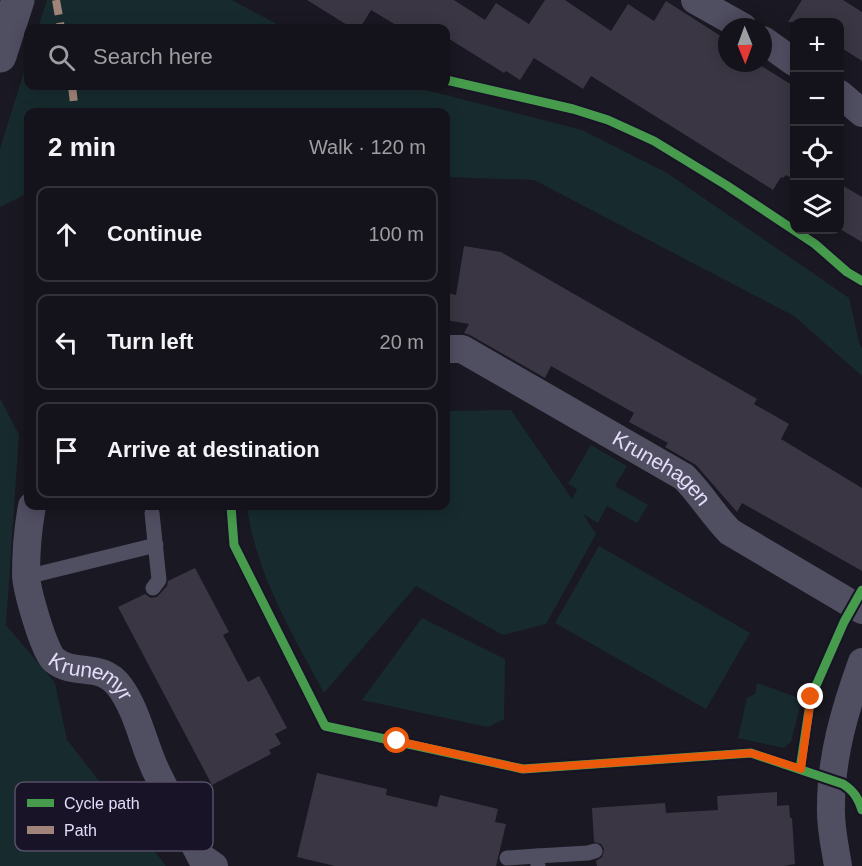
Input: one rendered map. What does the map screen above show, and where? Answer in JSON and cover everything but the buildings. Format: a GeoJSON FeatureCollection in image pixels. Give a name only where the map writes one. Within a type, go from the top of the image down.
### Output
{"type":"FeatureCollection","features":[{"type":"Feature","properties":{"kind":"street"},"geometry":{"type":"LineString","coordinates":[[0,56],[18,0]]}},
{"type":"Feature","properties":{"kind":"street"},"geometry":{"type":"LineString","coordinates":[[695,0],[727,18]]}},
{"type":"Feature","properties":{"kind":"street"},"geometry":{"type":"LineString","coordinates":[[772,46],[790,59]]}},
{"type":"Feature","properties":{"kind":"street"},"geometry":{"type":"LineString","coordinates":[[844,97],[862,112]]}},
{"type":"Feature","properties":{"kind":"street","name":"Krunehagen"},"geometry":{"type":"LineString","coordinates":[[450,349],[462,349],[684,477],[698,492],[714,516],[730,532],[862,610]]}},
{"type":"Feature","properties":{"kind":"street","name":"Krunemyr"},"geometry":{"type":"LineString","coordinates":[[31,510],[26,577],[45,646],[54,660],[71,668],[103,672],[118,684],[128,700],[162,782]]}},
{"type":"Feature","properties":{"kind":"street"},"geometry":{"type":"LineString","coordinates":[[838,866],[831,808],[832,779],[849,696],[862,663]]}},
{"type":"Feature","properties":{"kind":"street","name":"Krunemyr"},"geometry":{"type":"LineString","coordinates":[[198,851],[201,857],[214,866]]}},
{"type":"Feature","properties":{"kind":"lane"},"geometry":{"type":"LineString","coordinates":[[152,513],[159,580],[153,588]]}},
{"type":"Feature","properties":{"kind":"lane"},"geometry":{"type":"LineString","coordinates":[[26,577],[156,545]]}},
{"type":"Feature","properties":{"kind":"lane"},"geometry":{"type":"LineString","coordinates":[[507,858],[538,861],[595,851]]}},
{"type":"Feature","properties":{"kind":"green space"},"geometry":{"type":"Polygon","coordinates":[[[47,0],[232,0],[277,24],[39,24],[47,0]]]}},
{"type":"Feature","properties":{"kind":"green space"},"geometry":{"type":"Polygon","coordinates":[[[24,72],[24,90],[426,90],[582,130],[667,173],[849,298],[862,348],[862,376],[794,316],[534,180],[450,177],[450,108],[24,108],[24,195],[0,207],[0,149],[24,72]]]}},
{"type":"Feature","properties":{"kind":"green space"},"geometry":{"type":"Polygon","coordinates":[[[0,398],[19,435],[6,625],[55,683],[67,740],[100,782],[15,782],[15,851],[154,851],[166,866],[0,866],[0,398]]]}},
{"type":"Feature","properties":{"kind":"green space"},"geometry":{"type":"Polygon","coordinates":[[[511,410],[572,499],[577,489],[568,484],[591,445],[627,466],[615,486],[648,505],[637,523],[607,506],[598,523],[583,514],[596,534],[546,624],[503,635],[416,586],[324,693],[288,626],[267,579],[251,531],[248,510],[450,510],[450,411],[511,410]]]}},
{"type":"Feature","properties":{"kind":"green space"},"geometry":{"type":"Polygon","coordinates":[[[599,546],[750,633],[706,709],[555,623],[599,546]]]}},
{"type":"Feature","properties":{"kind":"green space"},"geometry":{"type":"Polygon","coordinates":[[[422,618],[505,659],[504,719],[488,727],[362,700],[422,618]]]}},
{"type":"Feature","properties":{"kind":"green space"},"geometry":{"type":"Polygon","coordinates":[[[757,683],[802,699],[791,742],[784,748],[738,738],[747,698],[755,694],[757,683]]]}},
{"type":"Feature","properties":{"kind":"marked path"},"geometry":{"type":"LineString","coordinates":[[56,0],[60,24]]}},
{"type":"Feature","properties":{"kind":"marked path"},"geometry":{"type":"LineString","coordinates":[[72,90],[75,108]]}},
{"type":"Feature","properties":{"kind":"cycle path"},"geometry":{"type":"LineString","coordinates":[[450,81],[573,109],[608,120],[654,141],[815,244],[847,272],[862,281]]}},
{"type":"Feature","properties":{"kind":"cycle path"},"geometry":{"type":"LineString","coordinates":[[231,510],[234,545],[325,726],[523,769],[751,753],[843,784],[855,795],[862,810]]}},
{"type":"Feature","properties":{"kind":"cycle path"},"geometry":{"type":"LineString","coordinates":[[800,769],[811,697],[844,622],[862,590]]}},
{"type":"Feature","properties":{"kind":"route"},"geometry":{"type":"LineString","coordinates":[[397,741],[523,769],[751,753],[801,769],[811,697]]}}]}
